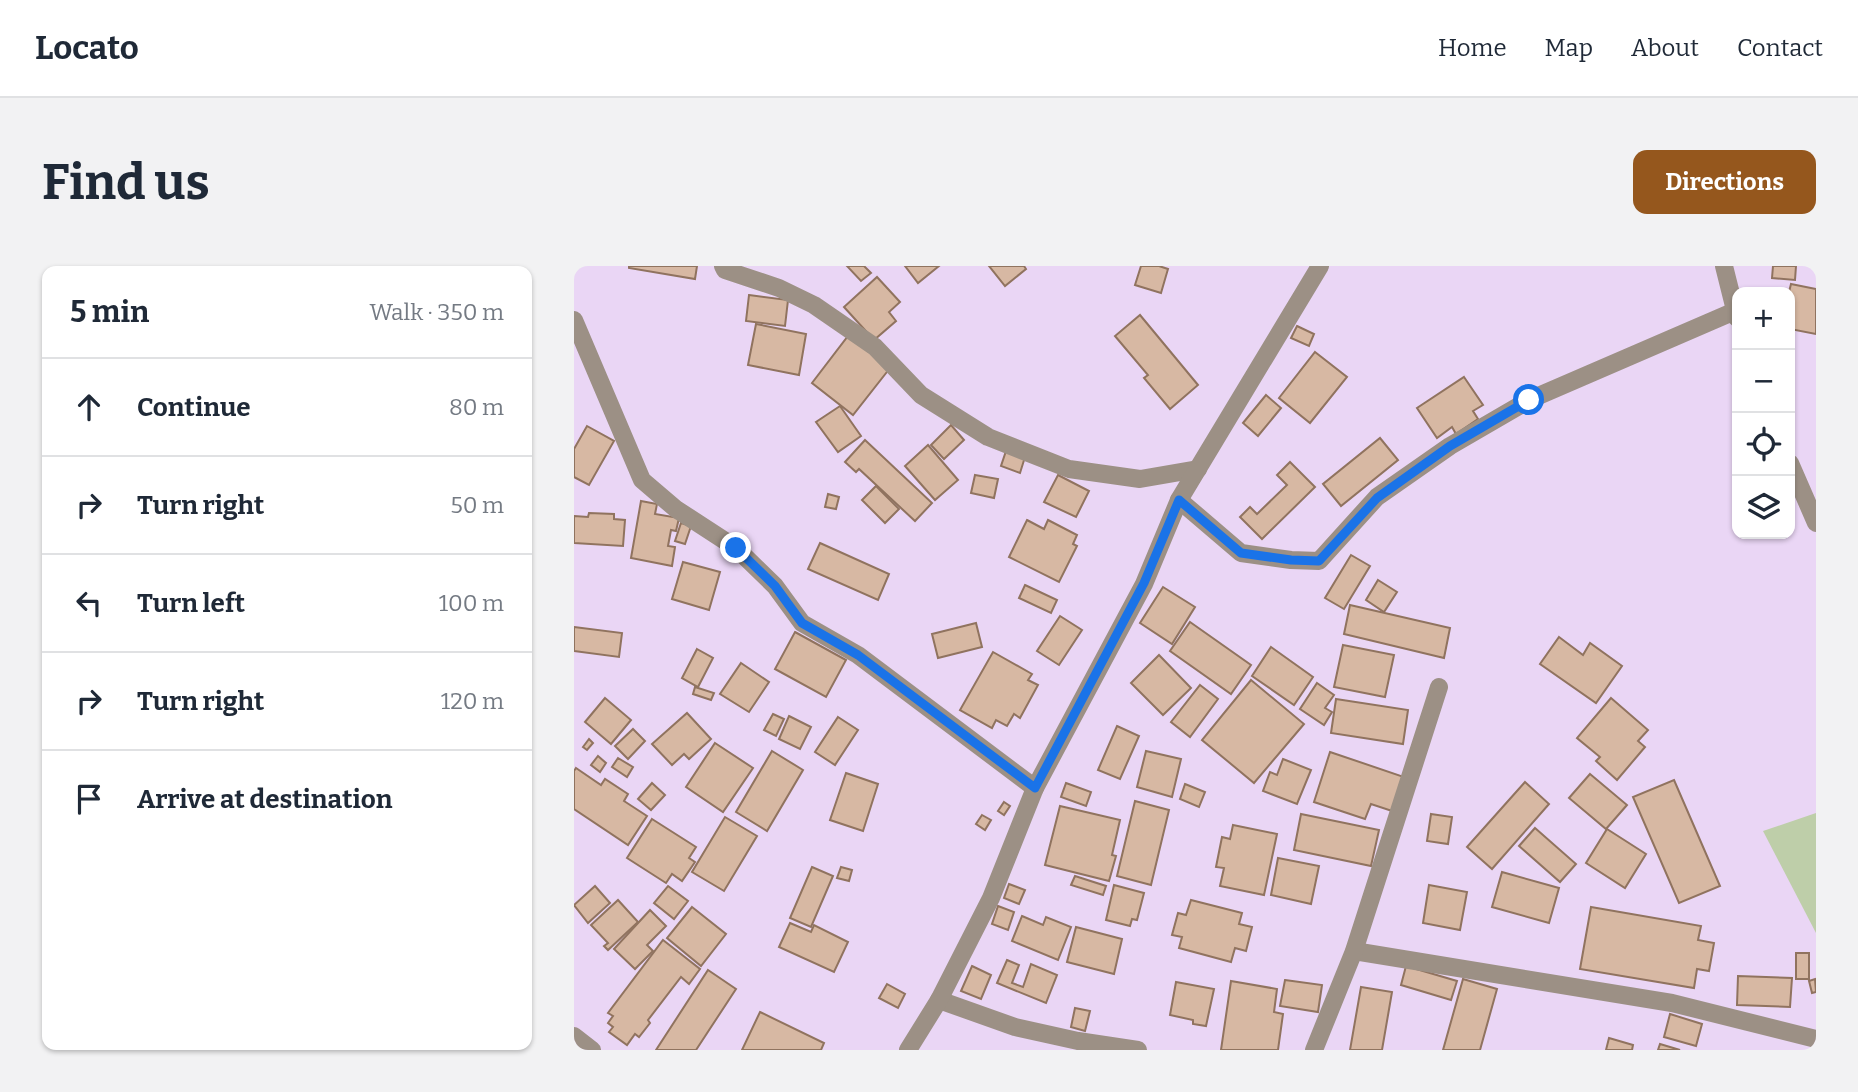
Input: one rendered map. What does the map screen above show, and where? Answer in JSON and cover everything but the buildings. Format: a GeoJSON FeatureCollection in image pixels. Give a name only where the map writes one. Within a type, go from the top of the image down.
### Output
{"type":"FeatureCollection","features":[{"type":"Feature","properties":{"kind":"street"},"geometry":{"type":"LineString","coordinates":[[723,266],[725,270],[779,288],[814,305],[875,348],[921,395],[988,436],[1069,469],[1140,479],[1198,469]]}},
{"type":"Feature","properties":{"kind":"street"},"geometry":{"type":"LineString","coordinates":[[908,1050],[939,1000],[991,898],[1035,788],[1144,583],[1179,500],[1320,266]]}},
{"type":"Feature","properties":{"kind":"street"},"geometry":{"type":"LineString","coordinates":[[1724,266],[1732,298]]}},
{"type":"Feature","properties":{"kind":"street"},"geometry":{"type":"LineString","coordinates":[[1179,500],[1241,553],[1319,561],[1377,498],[1450,446],[1529,400],[1732,316]]}},
{"type":"Feature","properties":{"kind":"street"},"geometry":{"type":"LineString","coordinates":[[574,320],[642,480],[676,509],[736,548],[775,586],[802,623],[858,655],[1035,788]]}},
{"type":"Feature","properties":{"kind":"street"},"geometry":{"type":"LineString","coordinates":[[1795,475],[1816,523]]}},
{"type":"Feature","properties":{"kind":"street"},"geometry":{"type":"LineString","coordinates":[[1314,1050],[1354,951],[1439,687]]}},
{"type":"Feature","properties":{"kind":"street"},"geometry":{"type":"LineString","coordinates":[[1354,951],[1672,1003],[1816,1039]]}},
{"type":"Feature","properties":{"kind":"street"},"geometry":{"type":"LineString","coordinates":[[939,1000],[1015,1027],[1077,1041],[1138,1050]]}},
{"type":"Feature","properties":{"kind":"street"},"geometry":{"type":"LineString","coordinates":[[574,1036],[592,1050]]}},
{"type":"Feature","properties":{"kind":"green space"},"geometry":{"type":"Polygon","coordinates":[[[1816,813],[1816,933],[1763,831],[1816,813]]]}},
{"type":"Feature","properties":{"kind":"route"},"geometry":{"type":"LineString","coordinates":[[736,548],[775,586],[802,623],[858,655],[1035,788],[1144,583],[1179,500],[1241,553],[1319,561],[1377,498],[1450,446],[1529,400]]}}]}
